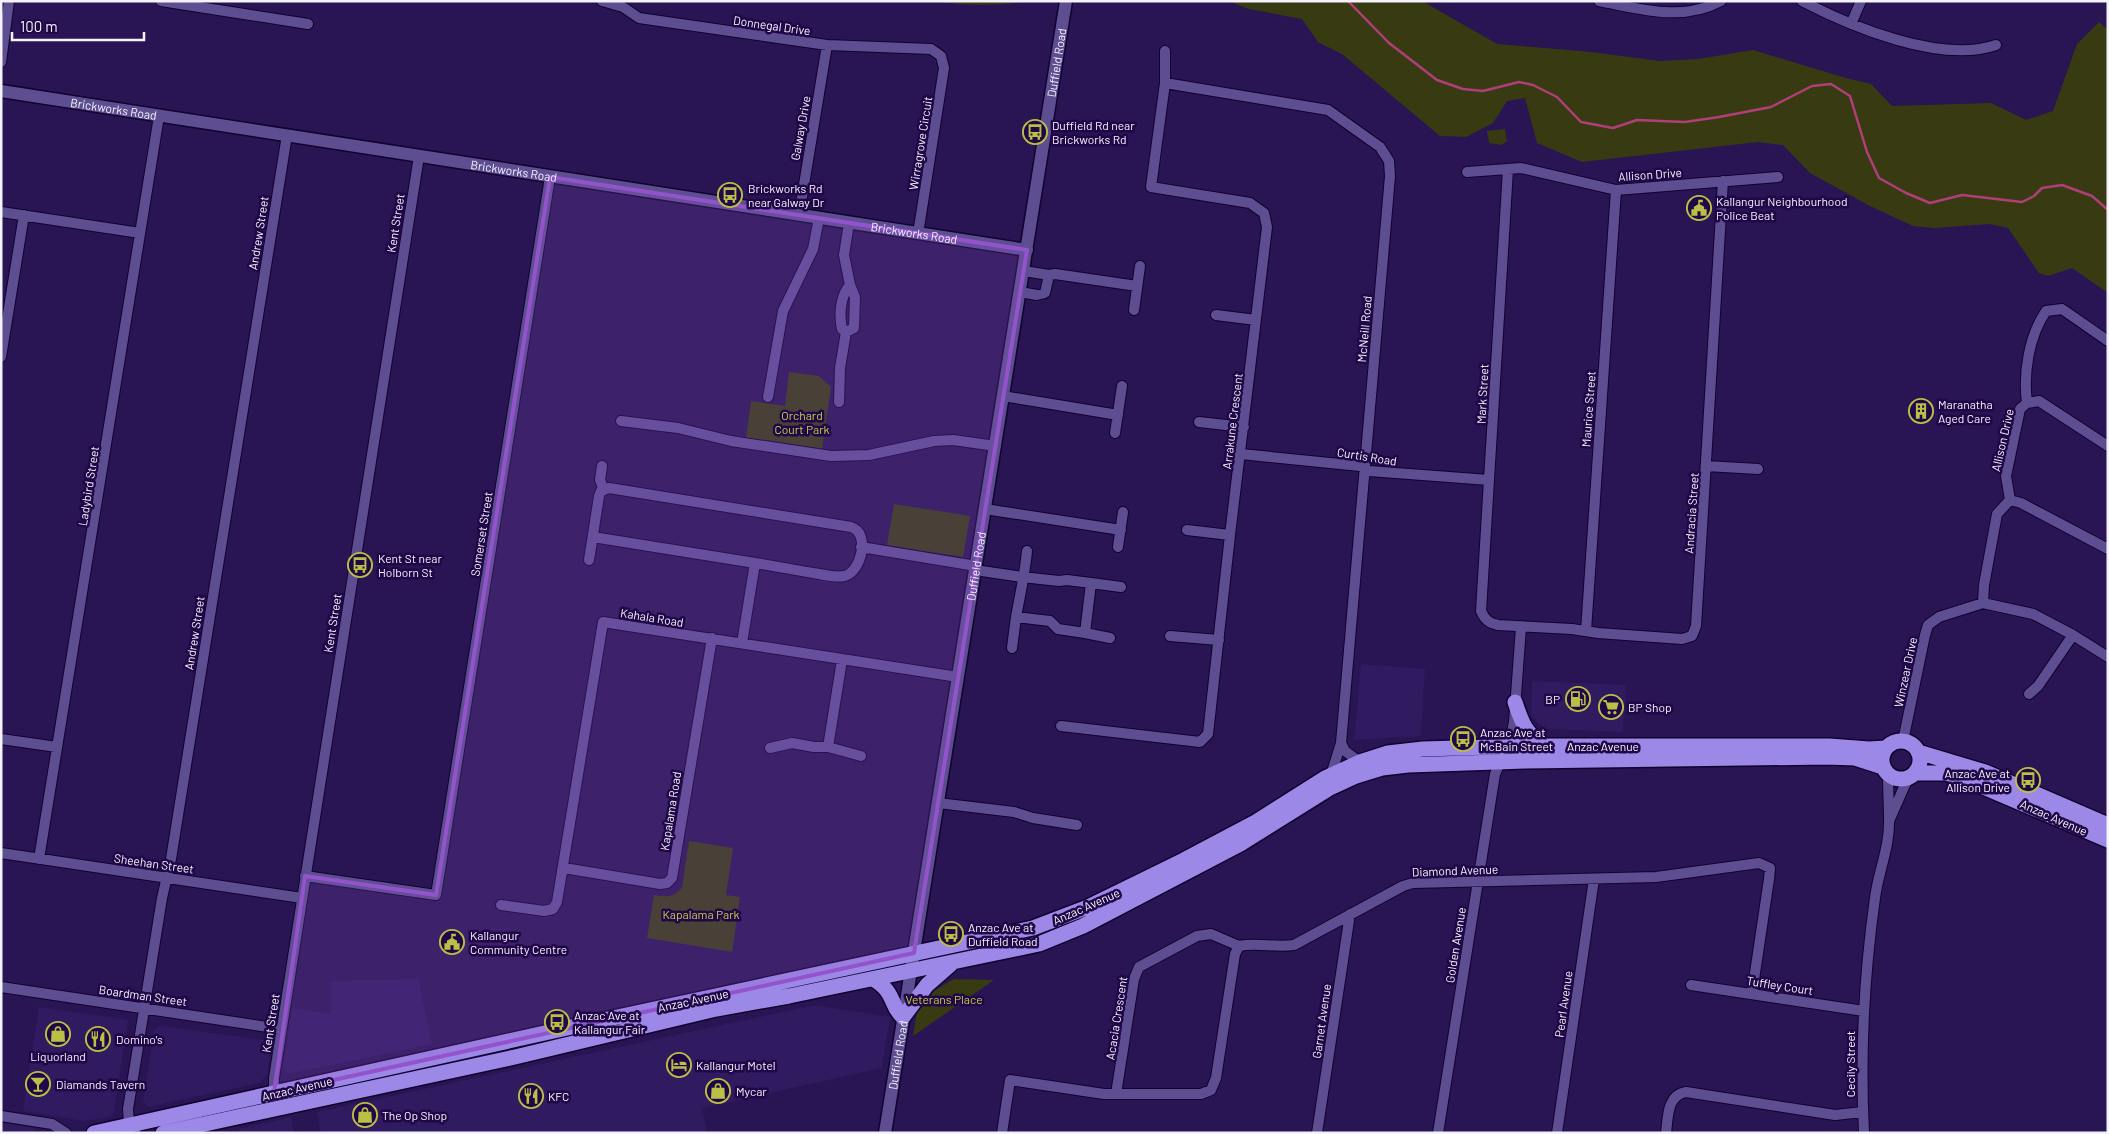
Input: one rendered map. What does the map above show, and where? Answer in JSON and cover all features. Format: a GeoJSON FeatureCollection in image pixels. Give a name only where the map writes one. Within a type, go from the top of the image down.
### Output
{"type":"FeatureCollection","features":[{"type":"Feature","properties":{"kind":"highway"},"geometry":{"type":"LineString","coordinates":[[1515,702],[1529,734],[1545,746]]}},
{"type":"Feature","properties":{"kind":"highway"},"geometry":{"type":"LineString","coordinates":[[1897,741],[1903,741],[1909,743],[1918,752],[1919,767],[1912,776],[1894,778],[1885,771],[1882,757],[1886,748],[1897,741]]}},
{"type":"Feature","properties":{"kind":"highway","name":"Anzac Avenue"},"geometry":{"type":"LineString","coordinates":[[94,1133],[133,1129],[274,1093],[1033,928],[1068,916],[1224,840],[1331,775],[1360,762],[1404,750],[1508,746],[1829,746],[1869,749],[1886,748]]}},
{"type":"Feature","properties":{"kind":"highway","name":"Anzac Avenue"},"geometry":{"type":"LineString","coordinates":[[1918,752],[1985,772],[2108,825]]}},
{"type":"Feature","properties":{"kind":"highway","name":"Anzac Avenue"},"geometry":{"type":"LineString","coordinates":[[163,1133],[509,1058],[716,1009],[873,979],[1038,944],[1082,926],[1242,843],[1330,788],[1356,776],[1394,766],[1500,762],[1839,757],[1863,760],[1885,771]]}},
{"type":"Feature","properties":{"kind":"highway","name":"Anzac Avenue"},"geometry":{"type":"LineString","coordinates":[[1912,776],[1946,773],[1960,776],[2108,840]]}},
{"type":"Feature","properties":{"kind":"highway"},"geometry":{"type":"LineString","coordinates":[[873,979],[888,990],[898,1013],[903,1017],[927,985],[952,963]]}},
{"type":"Feature","properties":{"kind":"street"},"geometry":{"type":"LineString","coordinates":[[1,62],[9,1]]}},
{"type":"Feature","properties":{"kind":"street"},"geometry":{"type":"LineString","coordinates":[[161,1],[308,24]]}},
{"type":"Feature","properties":{"kind":"street","name":"Donnegal Drive"},"geometry":{"type":"LineString","coordinates":[[602,1],[623,7],[638,18],[827,45],[931,49],[941,56]]}},
{"type":"Feature","properties":{"kind":"street","name":"Duffield Road"},"geometry":{"type":"LineString","coordinates":[[885,1133],[1066,1]]}},
{"type":"Feature","properties":{"kind":"street"},"geometry":{"type":"LineString","coordinates":[[1599,1],[1673,14],[1698,11],[1721,1]]}},
{"type":"Feature","properties":{"kind":"street"},"geometry":{"type":"LineString","coordinates":[[1802,1],[1851,24],[1892,39],[1964,51],[1981,50],[1996,45]]}},
{"type":"Feature","properties":{"kind":"street"},"geometry":{"type":"LineString","coordinates":[[1851,24],[1861,1]]}},
{"type":"Feature","properties":{"kind":"street","name":"Galway Drive"},"geometry":{"type":"LineString","coordinates":[[799,215],[827,45]]}},
{"type":"Feature","properties":{"kind":"street","name":"Arrakune Crescent"},"geometry":{"type":"LineString","coordinates":[[1061,726],[1200,742],[1208,734],[1266,227],[1264,214],[1250,203],[1151,187],[1165,83],[1164,51]]}},
{"type":"Feature","properties":{"kind":"street","name":"Wirragrove Circuit"},"geometry":{"type":"LineString","coordinates":[[918,234],[944,68],[941,56]]}},
{"type":"Feature","properties":{"kind":"street","name":"McNeill Road"},"geometry":{"type":"LineString","coordinates":[[1165,83],[1328,110],[1373,141],[1386,154],[1389,161],[1390,176],[1340,743],[1331,775]]}},
{"type":"Feature","properties":{"kind":"street","name":"Brickworks Road"},"geometry":{"type":"LineString","coordinates":[[1,91],[1027,250]]}},
{"type":"Feature","properties":{"kind":"street","name":"Ladybird Street"},"geometry":{"type":"LineString","coordinates":[[40,859],[56,747],[91,548],[159,116]]}},
{"type":"Feature","properties":{"kind":"street","name":"Andrew Street"},"geometry":{"type":"LineString","coordinates":[[133,1129],[128,1109],[287,135]]}},
{"type":"Feature","properties":{"kind":"street","name":"Kent Street"},"geometry":{"type":"LineString","coordinates":[[274,1093],[274,1078],[281,1028],[419,156]]}},
{"type":"Feature","properties":{"kind":"street","name":"Allison Drive"},"geometry":{"type":"LineString","coordinates":[[1466,172],[1508,169],[1532,170],[1600,188],[1616,190],[1778,176]]}},
{"type":"Feature","properties":{"kind":"street","name":"Mark Street"},"geometry":{"type":"LineString","coordinates":[[1485,619],[1481,611],[1481,603],[1508,169]]}},
{"type":"Feature","properties":{"kind":"street","name":"Somerset Street"},"geometry":{"type":"LineString","coordinates":[[305,876],[436,895],[550,176]]}},
{"type":"Feature","properties":{"kind":"street","name":"Andracia Street"},"geometry":{"type":"LineString","coordinates":[[1485,619],[1491,624],[1521,627],[1572,629],[1682,639],[1692,636],[1696,626],[1723,181]]}},
{"type":"Feature","properties":{"kind":"street","name":"Maurice Street"},"geometry":{"type":"LineString","coordinates":[[1586,631],[1616,190]]}},
{"type":"Feature","properties":{"kind":"street"},"geometry":{"type":"LineString","coordinates":[[1,212],[140,233]]}},
{"type":"Feature","properties":{"kind":"street"},"geometry":{"type":"LineString","coordinates":[[1,357],[24,215]]}},
{"type":"Feature","properties":{"kind":"street"},"geometry":{"type":"LineString","coordinates":[[768,397],[784,311],[813,249],[819,218]]}},
{"type":"Feature","properties":{"kind":"street"},"geometry":{"type":"LineString","coordinates":[[839,402],[840,368],[846,332],[841,326],[843,293],[850,285],[844,255],[851,223]]}},
{"type":"Feature","properties":{"kind":"street"},"geometry":{"type":"LineString","coordinates":[[1134,310],[1140,266]]}},
{"type":"Feature","properties":{"kind":"street"},"geometry":{"type":"LineString","coordinates":[[1024,271],[1137,286]]}},
{"type":"Feature","properties":{"kind":"street"},"geometry":{"type":"LineString","coordinates":[[1020,292],[1037,295],[1045,293],[1050,275]]}},
{"type":"Feature","properties":{"kind":"street"},"geometry":{"type":"LineString","coordinates":[[2027,403],[2024,382],[2036,326],[2046,311],[2062,310],[2108,342]]}},
{"type":"Feature","properties":{"kind":"street"},"geometry":{"type":"LineString","coordinates":[[1216,315],[1256,320]]}},
{"type":"Feature","properties":{"kind":"street"},"geometry":{"type":"LineString","coordinates":[[1115,432],[1122,386]]}},
{"type":"Feature","properties":{"kind":"street"},"geometry":{"type":"LineString","coordinates":[[1004,396],[1118,415]]}},
{"type":"Feature","properties":{"kind":"street","name":"Allison Drive"},"geometry":{"type":"LineString","coordinates":[[2010,500],[2006,476],[2020,409],[2027,403],[2039,401],[2108,446]]}},
{"type":"Feature","properties":{"kind":"street"},"geometry":{"type":"LineString","coordinates":[[621,421],[678,428],[731,441],[831,456],[869,455],[934,441],[953,440],[996,446]]}},
{"type":"Feature","properties":{"kind":"street"},"geometry":{"type":"LineString","coordinates":[[1199,422],[1244,427]]}},
{"type":"Feature","properties":{"kind":"street","name":"Curtis Road"},"geometry":{"type":"LineString","coordinates":[[1240,454],[1360,466],[1369,471],[1489,480]]}},
{"type":"Feature","properties":{"kind":"street"},"geometry":{"type":"LineString","coordinates":[[602,466],[600,480],[604,490]]}},
{"type":"Feature","properties":{"kind":"street"},"geometry":{"type":"LineString","coordinates":[[1706,466],[1758,469]]}},
{"type":"Feature","properties":{"kind":"street"},"geometry":{"type":"LineString","coordinates":[[589,560],[599,496],[604,490],[616,488],[851,527],[858,530],[861,535],[861,548],[854,570],[842,577],[593,537]]}},
{"type":"Feature","properties":{"kind":"street"},"geometry":{"type":"LineString","coordinates":[[1984,603],[1984,585],[1997,514],[2010,500],[2021,503],[2108,549]]}},
{"type":"Feature","properties":{"kind":"street"},"geometry":{"type":"LineString","coordinates":[[985,509],[1121,530]]}},
{"type":"Feature","properties":{"kind":"street"},"geometry":{"type":"LineString","coordinates":[[1118,548],[1123,512]]}},
{"type":"Feature","properties":{"kind":"street"},"geometry":{"type":"LineString","coordinates":[[1187,530],[1230,535]]}},
{"type":"Feature","properties":{"kind":"street"},"geometry":{"type":"LineString","coordinates":[[861,548],[1022,578],[1067,580],[1121,587]]}},
{"type":"Feature","properties":{"kind":"street"},"geometry":{"type":"LineString","coordinates":[[1012,648],[1022,578],[1028,551]]}},
{"type":"Feature","properties":{"kind":"street"},"geometry":{"type":"LineString","coordinates":[[742,643],[755,563]]}},
{"type":"Feature","properties":{"kind":"street"},"geometry":{"type":"LineString","coordinates":[[1084,633],[1091,583]]}},
{"type":"Feature","properties":{"kind":"street","name":"Winzear Drive"},"geometry":{"type":"LineString","coordinates":[[1903,741],[1928,625],[1939,617],[1984,603],[2033,614],[2073,634],[2108,657]]}},
{"type":"Feature","properties":{"kind":"street"},"geometry":{"type":"LineString","coordinates":[[1016,617],[1050,621],[1058,629],[1110,638]]}},
{"type":"Feature","properties":{"kind":"street","name":"Kahala Road"},"geometry":{"type":"LineString","coordinates":[[501,905],[544,911],[553,909],[557,902],[603,622],[958,677]]}},
{"type":"Feature","properties":{"kind":"street","name":"Golden Avenue"},"geometry":{"type":"LineString","coordinates":[[1438,1133],[1495,774],[1508,746],[1514,722],[1521,627]]}},
{"type":"Feature","properties":{"kind":"street"},"geometry":{"type":"LineString","coordinates":[[2029,694],[2038,686],[2073,634]]}},
{"type":"Feature","properties":{"kind":"street"},"geometry":{"type":"LineString","coordinates":[[1170,636],[1219,640]]}},
{"type":"Feature","properties":{"kind":"street","name":"Kapalama Road"},"geometry":{"type":"LineString","coordinates":[[564,868],[660,884],[667,883],[672,878],[712,638]]}},
{"type":"Feature","properties":{"kind":"street"},"geometry":{"type":"LineString","coordinates":[[829,743],[842,660]]}},
{"type":"Feature","properties":{"kind":"street"},"geometry":{"type":"LineString","coordinates":[[1,739],[56,747]]}},
{"type":"Feature","properties":{"kind":"street"},"geometry":{"type":"LineString","coordinates":[[770,748],[792,743],[814,747],[829,743],[861,756]]}},
{"type":"Feature","properties":{"kind":"street"},"geometry":{"type":"LineString","coordinates":[[1340,743],[1345,751],[1360,762]]}},
{"type":"Feature","properties":{"kind":"street","name":"Cecily Street"},"geometry":{"type":"LineString","coordinates":[[1666,1133],[1672,1100],[1681,1093],[1686,1092],[1835,1115],[1863,1112],[1862,1056],[1866,971],[1874,899],[1880,880],[1889,821],[1885,771]]}},
{"type":"Feature","properties":{"kind":"street","name":"Cecily Street"},"geometry":{"type":"LineString","coordinates":[[1889,821],[1912,776]]}},
{"type":"Feature","properties":{"kind":"street"},"geometry":{"type":"LineString","coordinates":[[938,803],[1014,812],[1033,818],[1077,825]]}},
{"type":"Feature","properties":{"kind":"street","name":"Sheehan Street"},"geometry":{"type":"LineString","coordinates":[[1,853],[302,898]]}},
{"type":"Feature","properties":{"kind":"street","name":"Diamond Avenue"},"geometry":{"type":"LineString","coordinates":[[1239,946],[1252,943],[1283,947],[1294,945],[1403,886],[1413,883],[1656,877],[1759,863],[1770,868],[1752,993]]}},
{"type":"Feature","properties":{"kind":"street","name":"Pearl Avenue"},"geometry":{"type":"LineString","coordinates":[[1557,1133],[1594,879]]}},
{"type":"Feature","properties":{"kind":"street","name":"Garnet Avenue"},"geometry":{"type":"LineString","coordinates":[[1317,1133],[1350,914]]}},
{"type":"Feature","properties":{"kind":"street","name":"Acacia Crescent"},"geometry":{"type":"LineString","coordinates":[[1116,1094],[1134,979],[1140,967],[1197,936],[1211,934],[1239,946]]}},
{"type":"Feature","properties":{"kind":"street"},"geometry":{"type":"LineString","coordinates":[[1002,1133],[1010,1080],[1116,1094],[1201,1094],[1212,1090],[1216,1078],[1235,954],[1239,946]]}},
{"type":"Feature","properties":{"kind":"street","name":"Tuffley Court"},"geometry":{"type":"LineString","coordinates":[[1691,985],[1864,1011]]}},
{"type":"Feature","properties":{"kind":"street","name":"Boardman Street"},"geometry":{"type":"LineString","coordinates":[[1,987],[281,1028]]}},
{"type":"Feature","properties":{"kind":"street"},"geometry":{"type":"LineString","coordinates":[[1863,1112],[1864,1133]]}},
{"type":"Feature","properties":{"kind":"street"},"geometry":{"type":"LineString","coordinates":[[1,1116],[52,1124],[66,1133]]}},
{"type":"Feature","properties":{"kind":"highlighted area"},"geometry":{"type":"Polygon","coordinates":[[[550,177],[1027,250],[914,953],[274,1093],[305,876],[436,895],[550,177]]]}},
{"type":"Feature","properties":{"kind":"shaded area"},"geometry":{"type":"Polygon","coordinates":[[[1361,664],[1425,669],[1421,736],[1354,740],[1361,664]]]}},
{"type":"Feature","properties":{"kind":"shaded area","name":"BP"},"geometry":{"type":"Polygon","coordinates":[[[1532,681],[1626,685],[1623,732],[1547,729],[1538,724],[1531,714],[1532,681]]]}},
{"type":"Feature","properties":{"kind":"shaded area"},"geometry":{"type":"Polygon","coordinates":[[[418,979],[432,1044],[287,1074],[283,1069],[292,1008],[331,1014],[331,981],[418,979]]]}},
{"type":"Feature","properties":{"kind":"shaded area"},"geometry":{"type":"Polygon","coordinates":[[[815,1005],[890,1017],[882,1068],[702,1108],[707,1133],[321,1133],[317,1112],[815,1005]]]}},
{"type":"Feature","properties":{"kind":"shaded area"},"geometry":{"type":"Polygon","coordinates":[[[39,1007],[128,1020],[114,1111],[111,1117],[84,1121],[23,1111],[39,1007]]]}},
{"type":"Feature","properties":{"kind":"shaded area"},"geometry":{"type":"Polygon","coordinates":[[[163,1026],[271,1041],[268,1074],[259,1083],[148,1107],[143,1101],[154,1031],[158,1027],[163,1026]]]}},
{"type":"Feature","properties":{"kind":"shaded area"},"geometry":{"type":"Polygon","coordinates":[[[291,1117],[294,1133],[239,1133],[239,1129],[291,1117]]]}},
{"type":"Feature","properties":{"kind":"shaded area"},"geometry":{"type":"Polygon","coordinates":[[[1,1123],[35,1128],[35,1133],[1,1133],[1,1123]]]}},
{"type":"Feature","properties":{"kind":"green space"},"geometry":{"type":"Polygon","coordinates":[[[932,1],[1032,1],[982,5],[932,1]]]}},
{"type":"Feature","properties":{"kind":"green space"},"geometry":{"type":"Polygon","coordinates":[[[1228,1],[1422,1],[1497,44],[1591,52],[1660,61],[1698,59],[1753,50],[1871,84],[1892,106],[1991,103],[2026,120],[2053,111],[2077,44],[2099,22],[2108,30],[2108,293],[2072,268],[2048,276],[2039,273],[2008,228],[1989,224],[1934,228],[1913,226],[1870,206],[1810,173],[1783,145],[1758,142],[1582,162],[1537,143],[1525,98],[1507,101],[1493,123],[1466,137],[1440,136],[1342,54],[1318,42],[1302,19],[1249,9],[1228,1]]]}},
{"type":"Feature","properties":{"kind":"green space"},"geometry":{"type":"Polygon","coordinates":[[[1505,129],[1507,141],[1501,145],[1489,143],[1487,131],[1505,129]]]}},
{"type":"Feature","properties":{"kind":"green space","name":"Orchard Court Park"},"geometry":{"type":"Polygon","coordinates":[[[789,372],[819,376],[831,387],[822,449],[746,438],[751,401],[785,406],[789,372]]]}},
{"type":"Feature","properties":{"kind":"green space"},"geometry":{"type":"Polygon","coordinates":[[[894,504],[970,516],[963,557],[887,545],[894,504]]]}},
{"type":"Feature","properties":{"kind":"green space","name":"Kapalama Park"},"geometry":{"type":"Polygon","coordinates":[[[689,841],[733,848],[726,895],[740,897],[732,952],[647,938],[654,895],[670,896],[682,887],[689,841]]]}},
{"type":"Feature","properties":{"kind":"green space","name":"Veterans Place"},"geometry":{"type":"Polygon","coordinates":[[[954,979],[994,980],[913,1036],[918,1006],[934,991],[954,979]]]}},
{"type":"Feature","properties":{"kind":"waterway"},"geometry":{"type":"LineString","coordinates":[[1348,1],[1389,43],[1437,80],[1463,89],[1483,91],[1519,82],[1533,85],[1557,97],[1581,122],[1613,128],[1637,120],[1685,122],[1719,117],[1771,107],[1812,86],[1831,84],[1850,96],[1867,152],[1879,178],[1906,193],[1930,203],[1962,195],[2022,202],[2034,196],[2042,188],[2062,185],[2092,196],[2108,210]]}},
{"type":"Feature","properties":{"kind":"place","name":"Duffield Rd near Brickworks Rd"},"geometry":{"type":"Point","coordinates":[1035,132]}},
{"type":"Feature","properties":{"kind":"place","name":"Brickworks Rd near Galway Dr"},"geometry":{"type":"Point","coordinates":[730,195]}},
{"type":"Feature","properties":{"kind":"place","name":"Kallangur Neighbourhood Police Beat"},"geometry":{"type":"Point","coordinates":[1699,208]}},
{"type":"Feature","properties":{"kind":"place","name":"Maranatha Aged Care"},"geometry":{"type":"Point","coordinates":[1921,411]}},
{"type":"Feature","properties":{"kind":"place","name":"Kent St near Holborn St"},"geometry":{"type":"Point","coordinates":[360,565]}},
{"type":"Feature","properties":{"kind":"place","name":"BP"},"geometry":{"type":"Point","coordinates":[1578,699]}},
{"type":"Feature","properties":{"kind":"place","name":"BP Shop"},"geometry":{"type":"Point","coordinates":[1611,707]}},
{"type":"Feature","properties":{"kind":"place","name":"Anzac Ave at McBain Street"},"geometry":{"type":"Point","coordinates":[1463,739]}},
{"type":"Feature","properties":{"kind":"place","name":"Anzac Ave at Allison Drive"},"geometry":{"type":"Point","coordinates":[2028,780]}},
{"type":"Feature","properties":{"kind":"place","name":"Anzac Ave at Duffield Road"},"geometry":{"type":"Point","coordinates":[951,934]}},
{"type":"Feature","properties":{"kind":"place","name":"Kallangur Community Centre"},"geometry":{"type":"Point","coordinates":[452,942]}},
{"type":"Feature","properties":{"kind":"place","name":"Anzac Ave at Kallangur Fair"},"geometry":{"type":"Point","coordinates":[557,1022]}},
{"type":"Feature","properties":{"kind":"place","name":"Liquorland"},"geometry":{"type":"Point","coordinates":[58,1034]}},
{"type":"Feature","properties":{"kind":"place","name":"Domino's"},"geometry":{"type":"Point","coordinates":[98,1039]}},
{"type":"Feature","properties":{"kind":"place","name":"Kallangur Motel"},"geometry":{"type":"Point","coordinates":[679,1065]}},
{"type":"Feature","properties":{"kind":"place","name":"Diamands Tavern"},"geometry":{"type":"Point","coordinates":[38,1084]}},
{"type":"Feature","properties":{"kind":"place","name":"Mycar"},"geometry":{"type":"Point","coordinates":[718,1091]}},
{"type":"Feature","properties":{"kind":"place","name":"KFC"},"geometry":{"type":"Point","coordinates":[531,1096]}},
{"type":"Feature","properties":{"kind":"place","name":"The Op Shop"},"geometry":{"type":"Point","coordinates":[365,1115]}}]}
